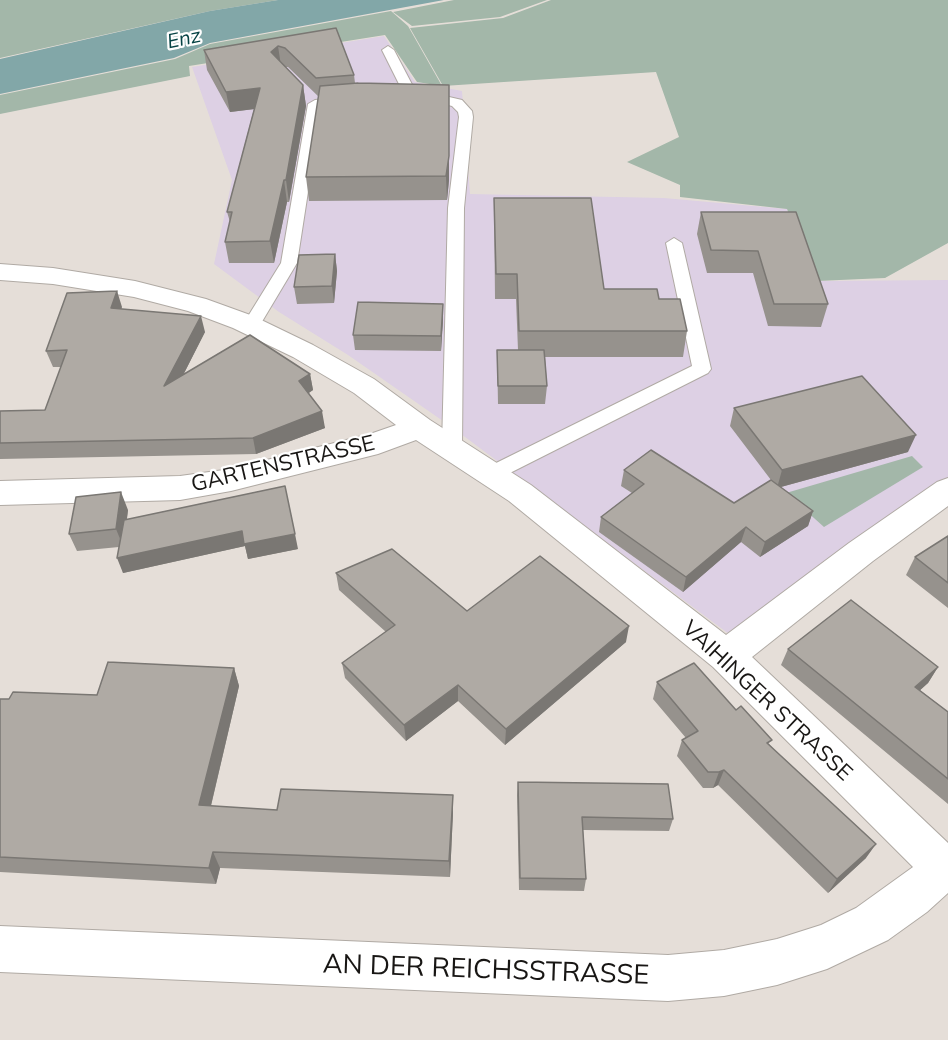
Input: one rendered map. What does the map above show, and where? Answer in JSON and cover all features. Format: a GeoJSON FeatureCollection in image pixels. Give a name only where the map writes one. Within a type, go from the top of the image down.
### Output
{"type":"FeatureCollection","features":[{"type":"Feature","properties":{"kind":"street","name":"VAIHINGER STRASSE"},"geometry":{"type":"LineString","coordinates":[[0,272],[53,276],[135,289],[197,305],[251,326],[303,351],[364,386],[419,427],[520,494],[726,656],[946,870]]}},
{"type":"Feature","properties":{"kind":"street","name":"GARTENSTRASSE"},"geometry":{"type":"LineString","coordinates":[[0,493],[180,488],[231,480],[378,443],[419,427]]}},
{"type":"Feature","properties":{"kind":"street"},"geometry":{"type":"LineString","coordinates":[[726,656],[861,552],[948,490]]}},
{"type":"Feature","properties":{"kind":"street","name":"AN DER REICHSSTRASSE"},"geometry":{"type":"LineString","coordinates":[[0,949],[668,978],[724,973],[777,963],[827,946],[872,924],[946,870]]}},
{"type":"Feature","properties":{"kind":"lane"},"geometry":{"type":"LineString","coordinates":[[388,50],[412,97]]}},
{"type":"Feature","properties":{"kind":"lane"},"geometry":{"type":"LineString","coordinates":[[390,97],[432,97],[450,100],[462,106],[466,117],[456,208],[452,447]]}},
{"type":"Feature","properties":{"kind":"lane"},"geometry":{"type":"LineString","coordinates":[[251,326],[289,263],[311,100],[358,100]]}},
{"type":"Feature","properties":{"kind":"lane"},"geometry":{"type":"LineString","coordinates":[[492,474],[702,369],[674,243]]}},
{"type":"Feature","properties":{"kind":"shaded area"},"geometry":{"type":"Polygon","coordinates":[[[384,36],[415,82],[462,91],[470,194],[664,198],[787,209],[817,281],[948,280],[948,480],[737,640],[453,428],[348,355],[279,312],[214,264],[232,180],[192,67],[384,36]]]}},
{"type":"Feature","properties":{"kind":"green space"},"geometry":{"type":"Polygon","coordinates":[[[0,0],[278,0],[210,11],[0,58],[0,0]]]}},
{"type":"Feature","properties":{"kind":"green space"},"geometry":{"type":"Polygon","coordinates":[[[454,0],[547,0],[500,17],[412,26],[393,12],[454,0]]]}},
{"type":"Feature","properties":{"kind":"green space"},"geometry":{"type":"Polygon","coordinates":[[[551,0],[948,0],[948,243],[885,278],[817,281],[787,209],[680,197],[680,185],[627,162],[679,137],[656,72],[443,86],[410,28],[503,18],[551,0]]]}},
{"type":"Feature","properties":{"kind":"green space"},"geometry":{"type":"Polygon","coordinates":[[[391,11],[408,26],[442,86],[417,82],[385,35],[189,66],[190,76],[0,114],[0,95],[175,59],[210,44],[391,11]]]}},
{"type":"Feature","properties":{"kind":"green space"},"geometry":{"type":"Polygon","coordinates":[[[912,456],[923,467],[824,527],[786,493],[912,456]]]}},
{"type":"Feature","properties":{"kind":"water","name":"Enz"},"geometry":{"type":"Polygon","coordinates":[[[278,0],[444,0],[210,43],[174,58],[0,94],[0,59],[210,11],[278,0]]]}},
{"type":"Feature","properties":{"kind":"building"},"geometry":{"type":"Polygon","coordinates":[[[336,28],[354,75],[316,78],[285,48],[278,46],[271,52],[303,85],[286,180],[284,180],[270,241],[225,242],[232,212],[227,212],[260,88],[226,92],[204,50],[336,28]]]}},
{"type":"Feature","properties":{"kind":"building"},"geometry":{"type":"Polygon","coordinates":[[[358,83],[449,85],[449,156],[446,176],[306,177],[320,86],[358,83]]]}},
{"type":"Feature","properties":{"kind":"building"},"geometry":{"type":"Polygon","coordinates":[[[494,198],[591,198],[604,289],[657,289],[659,299],[680,299],[687,331],[519,331],[517,274],[496,274],[494,198]]]}},
{"type":"Feature","properties":{"kind":"building"},"geometry":{"type":"Polygon","coordinates":[[[701,212],[796,212],[828,304],[774,304],[758,251],[711,250],[701,212]]]}},
{"type":"Feature","properties":{"kind":"building"},"geometry":{"type":"Polygon","coordinates":[[[335,254],[332,286],[294,287],[299,255],[335,254]]]}},
{"type":"Feature","properties":{"kind":"building"},"geometry":{"type":"Polygon","coordinates":[[[117,291],[111,308],[201,316],[164,386],[250,335],[310,374],[299,381],[322,411],[253,438],[0,443],[0,411],[45,410],[67,350],[46,351],[67,293],[117,291]]]}},
{"type":"Feature","properties":{"kind":"building"},"geometry":{"type":"Polygon","coordinates":[[[358,302],[443,304],[441,336],[353,335],[358,302]]]}},
{"type":"Feature","properties":{"kind":"building"},"geometry":{"type":"Polygon","coordinates":[[[497,350],[544,350],[547,386],[498,386],[497,350]]]}},
{"type":"Feature","properties":{"kind":"building"},"geometry":{"type":"Polygon","coordinates":[[[862,376],[916,435],[782,470],[734,408],[862,376]]]}},
{"type":"Feature","properties":{"kind":"building"},"geometry":{"type":"Polygon","coordinates":[[[651,450],[734,503],[771,480],[813,511],[765,542],[746,527],[686,577],[601,517],[644,484],[624,470],[651,450]]]}},
{"type":"Feature","properties":{"kind":"building"},"geometry":{"type":"Polygon","coordinates":[[[285,486],[295,534],[244,544],[242,531],[117,558],[124,520],[285,486]]]}},
{"type":"Feature","properties":{"kind":"building"},"geometry":{"type":"Polygon","coordinates":[[[121,492],[116,529],[69,534],[76,497],[121,492]]]}},
{"type":"Feature","properties":{"kind":"building"},"geometry":{"type":"Polygon","coordinates":[[[948,536],[948,583],[915,557],[948,536]]]}},
{"type":"Feature","properties":{"kind":"building"},"geometry":{"type":"Polygon","coordinates":[[[392,549],[467,611],[540,556],[629,626],[506,729],[458,685],[404,725],[342,663],[395,625],[336,573],[392,549]]]}},
{"type":"Feature","properties":{"kind":"building"},"geometry":{"type":"Polygon","coordinates":[[[851,600],[938,667],[915,687],[948,712],[948,779],[788,649],[851,600]]]}},
{"type":"Feature","properties":{"kind":"building"},"geometry":{"type":"Polygon","coordinates":[[[108,662],[234,668],[199,805],[277,810],[281,789],[453,795],[449,861],[213,852],[209,868],[0,857],[0,699],[9,699],[13,692],[97,695],[108,662]]]}},
{"type":"Feature","properties":{"kind":"building"},"geometry":{"type":"Polygon","coordinates":[[[694,663],[736,710],[741,706],[772,740],[767,743],[876,844],[837,879],[724,770],[708,772],[682,740],[698,731],[657,682],[694,663]]]}},
{"type":"Feature","properties":{"kind":"building"},"geometry":{"type":"Polygon","coordinates":[[[518,782],[668,784],[673,819],[582,817],[586,879],[520,878],[518,782]]]}}]}
